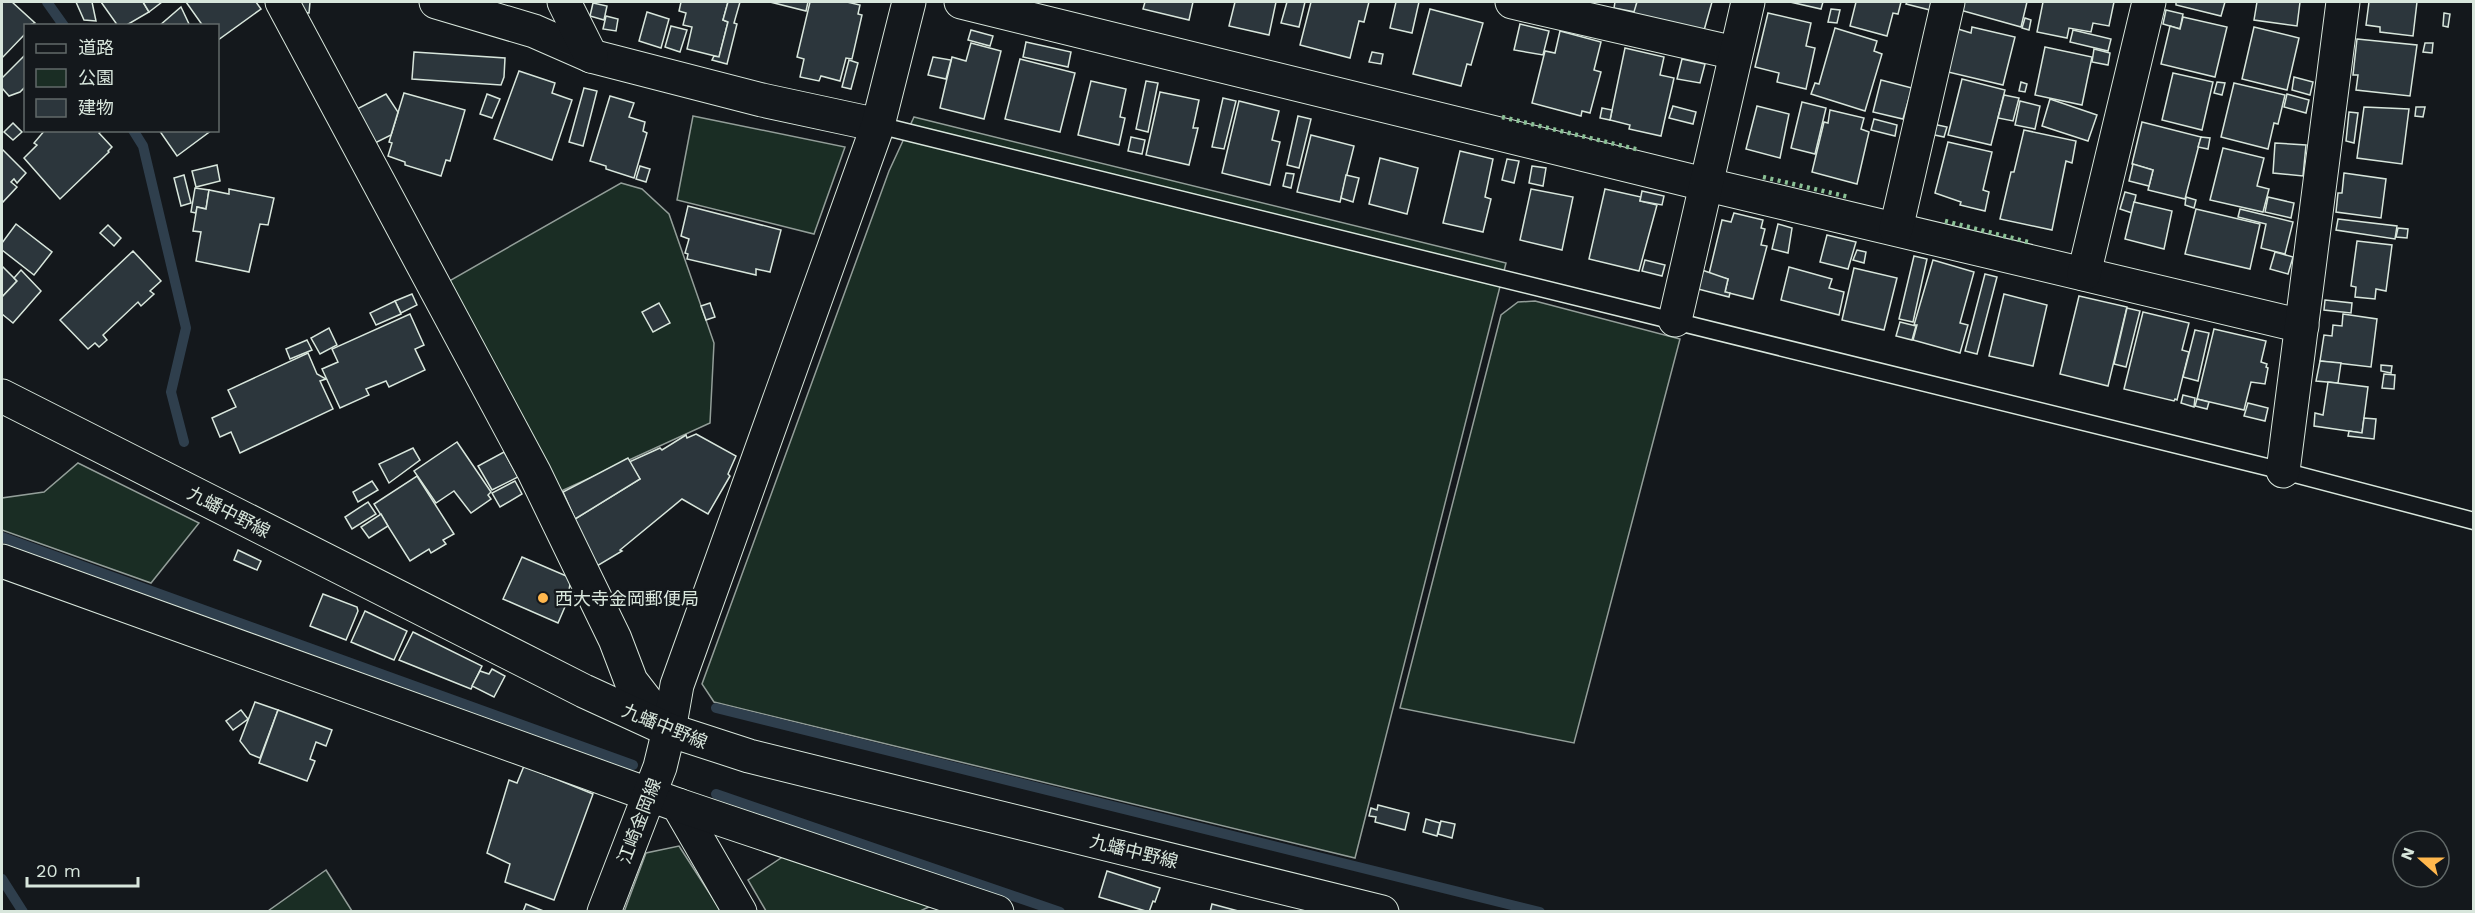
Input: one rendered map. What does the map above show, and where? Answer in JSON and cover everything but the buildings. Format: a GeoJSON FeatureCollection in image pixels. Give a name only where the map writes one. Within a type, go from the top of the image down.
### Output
{"type":"FeatureCollection","features":[{"type":"Feature","properties":{"kind":"street"},"geometry":{"type":"LineString","coordinates":[[282,2],[534,472],[615,639],[632,681],[669,730]]}},
{"type":"Feature","properties":{"kind":"street"},"geometry":{"type":"LineString","coordinates":[[436,2],[534,31],[591,57],[762,100],[878,126]]}},
{"type":"Feature","properties":{"kind":"street"},"geometry":{"type":"LineString","coordinates":[[564,2],[591,57]]}},
{"type":"Feature","properties":{"kind":"street","name":"江崎金岡線"},"geometry":{"type":"LineString","coordinates":[[604,912],[664,799],[660,767],[677,685],[878,126],[909,2]]}},
{"type":"Feature","properties":{"kind":"street"},"geometry":{"type":"LineString","coordinates":[[961,2],[1021,9],[1126,40],[1704,184],[2302,326]]}},
{"type":"Feature","properties":{"kind":"street"},"geometry":{"type":"LineString","coordinates":[[1512,2],[1736,53]]}},
{"type":"Feature","properties":{"kind":"street"},"geometry":{"type":"LineString","coordinates":[[1675,320],[1704,184],[1748,2]]}},
{"type":"Feature","properties":{"kind":"street"},"geometry":{"type":"LineString","coordinates":[[1896,229],[1947,2]]}},
{"type":"Feature","properties":{"kind":"street"},"geometry":{"type":"LineString","coordinates":[[2084,274],[2149,2]]}},
{"type":"Feature","properties":{"kind":"street"},"geometry":{"type":"LineString","coordinates":[[2283,471],[2343,2]]}},
{"type":"Feature","properties":{"kind":"street","name":"九蟠中野線"},"geometry":{"type":"LineString","coordinates":[[2,396],[539,670],[669,730],[749,756],[1382,912]]}},
{"type":"Feature","properties":{"kind":"street"},"geometry":{"type":"LineString","coordinates":[[2,561],[664,799],[997,912]]}},
{"type":"Feature","properties":{"kind":"street"},"geometry":{"type":"LineString","coordinates":[[664,799],[740,912]]}},
{"type":"Feature","properties":{"kind":"lane"},"geometry":{"type":"LineString","coordinates":[[878,126],[1675,320],[2283,471],[2474,521]]}},
{"type":"Feature","properties":{"kind":"green space"},"geometry":{"type":"Polygon","coordinates":[[[693,116],[845,147],[814,234],[677,200],[693,116]]]}},
{"type":"Feature","properties":{"kind":"green space"},"geometry":{"type":"Polygon","coordinates":[[[914,117],[1506,263],[1355,858],[714,702],[702,684],[889,171],[914,117]]]}},
{"type":"Feature","properties":{"kind":"green space"},"geometry":{"type":"Polygon","coordinates":[[[621,183],[642,189],[669,214],[714,343],[710,423],[557,493],[444,284],[621,183]]]}},
{"type":"Feature","properties":{"kind":"green space"},"geometry":{"type":"Polygon","coordinates":[[[1535,301],[1680,339],[1574,743],[1400,708],[1501,315],[1518,302],[1535,301]]]}},
{"type":"Feature","properties":{"kind":"green space"},"geometry":{"type":"Polygon","coordinates":[[[78,463],[199,523],[151,583],[2,530],[2,498],[44,492],[78,463]]]}},
{"type":"Feature","properties":{"kind":"green space"},"geometry":{"type":"Polygon","coordinates":[[[679,846],[721,911],[624,912],[646,853],[679,846]]]}},
{"type":"Feature","properties":{"kind":"green space"},"geometry":{"type":"Polygon","coordinates":[[[784,856],[933,905],[918,912],[766,911],[748,880],[784,856]]]}},
{"type":"Feature","properties":{"kind":"green space"},"geometry":{"type":"Polygon","coordinates":[[[326,870],[352,911],[268,911],[326,870]]]}},
{"type":"Feature","properties":{"kind":"waterway"},"geometry":{"type":"LineString","coordinates":[[47,2],[63,24]]}},
{"type":"Feature","properties":{"kind":"waterway"},"geometry":{"type":"LineString","coordinates":[[134,132],[143,146],[186,328],[171,392],[184,442]]}},
{"type":"Feature","properties":{"kind":"waterway"},"geometry":{"type":"LineString","coordinates":[[2,537],[633,765]]}},
{"type":"Feature","properties":{"kind":"waterway"},"geometry":{"type":"LineString","coordinates":[[716,708],[1540,912]]}},
{"type":"Feature","properties":{"kind":"waterway"},"geometry":{"type":"LineString","coordinates":[[716,794],[1060,912]]}},
{"type":"Feature","properties":{"kind":"waterway"},"geometry":{"type":"LineString","coordinates":[[2,879],[23,912]]}},
{"type":"Feature","properties":{"kind":"hedge"},"geometry":{"type":"LineString","coordinates":[[1502,117],[1640,150]]}},
{"type":"Feature","properties":{"kind":"hedge"},"geometry":{"type":"LineString","coordinates":[[1763,177],[1849,197]]}},
{"type":"Feature","properties":{"kind":"hedge"},"geometry":{"type":"LineString","coordinates":[[1945,221],[2032,243]]}},
{"type":"Feature","properties":{"kind":"place","name":"西大寺金岡郵便局"},"geometry":{"type":"Point","coordinates":[543,598]}}]}
